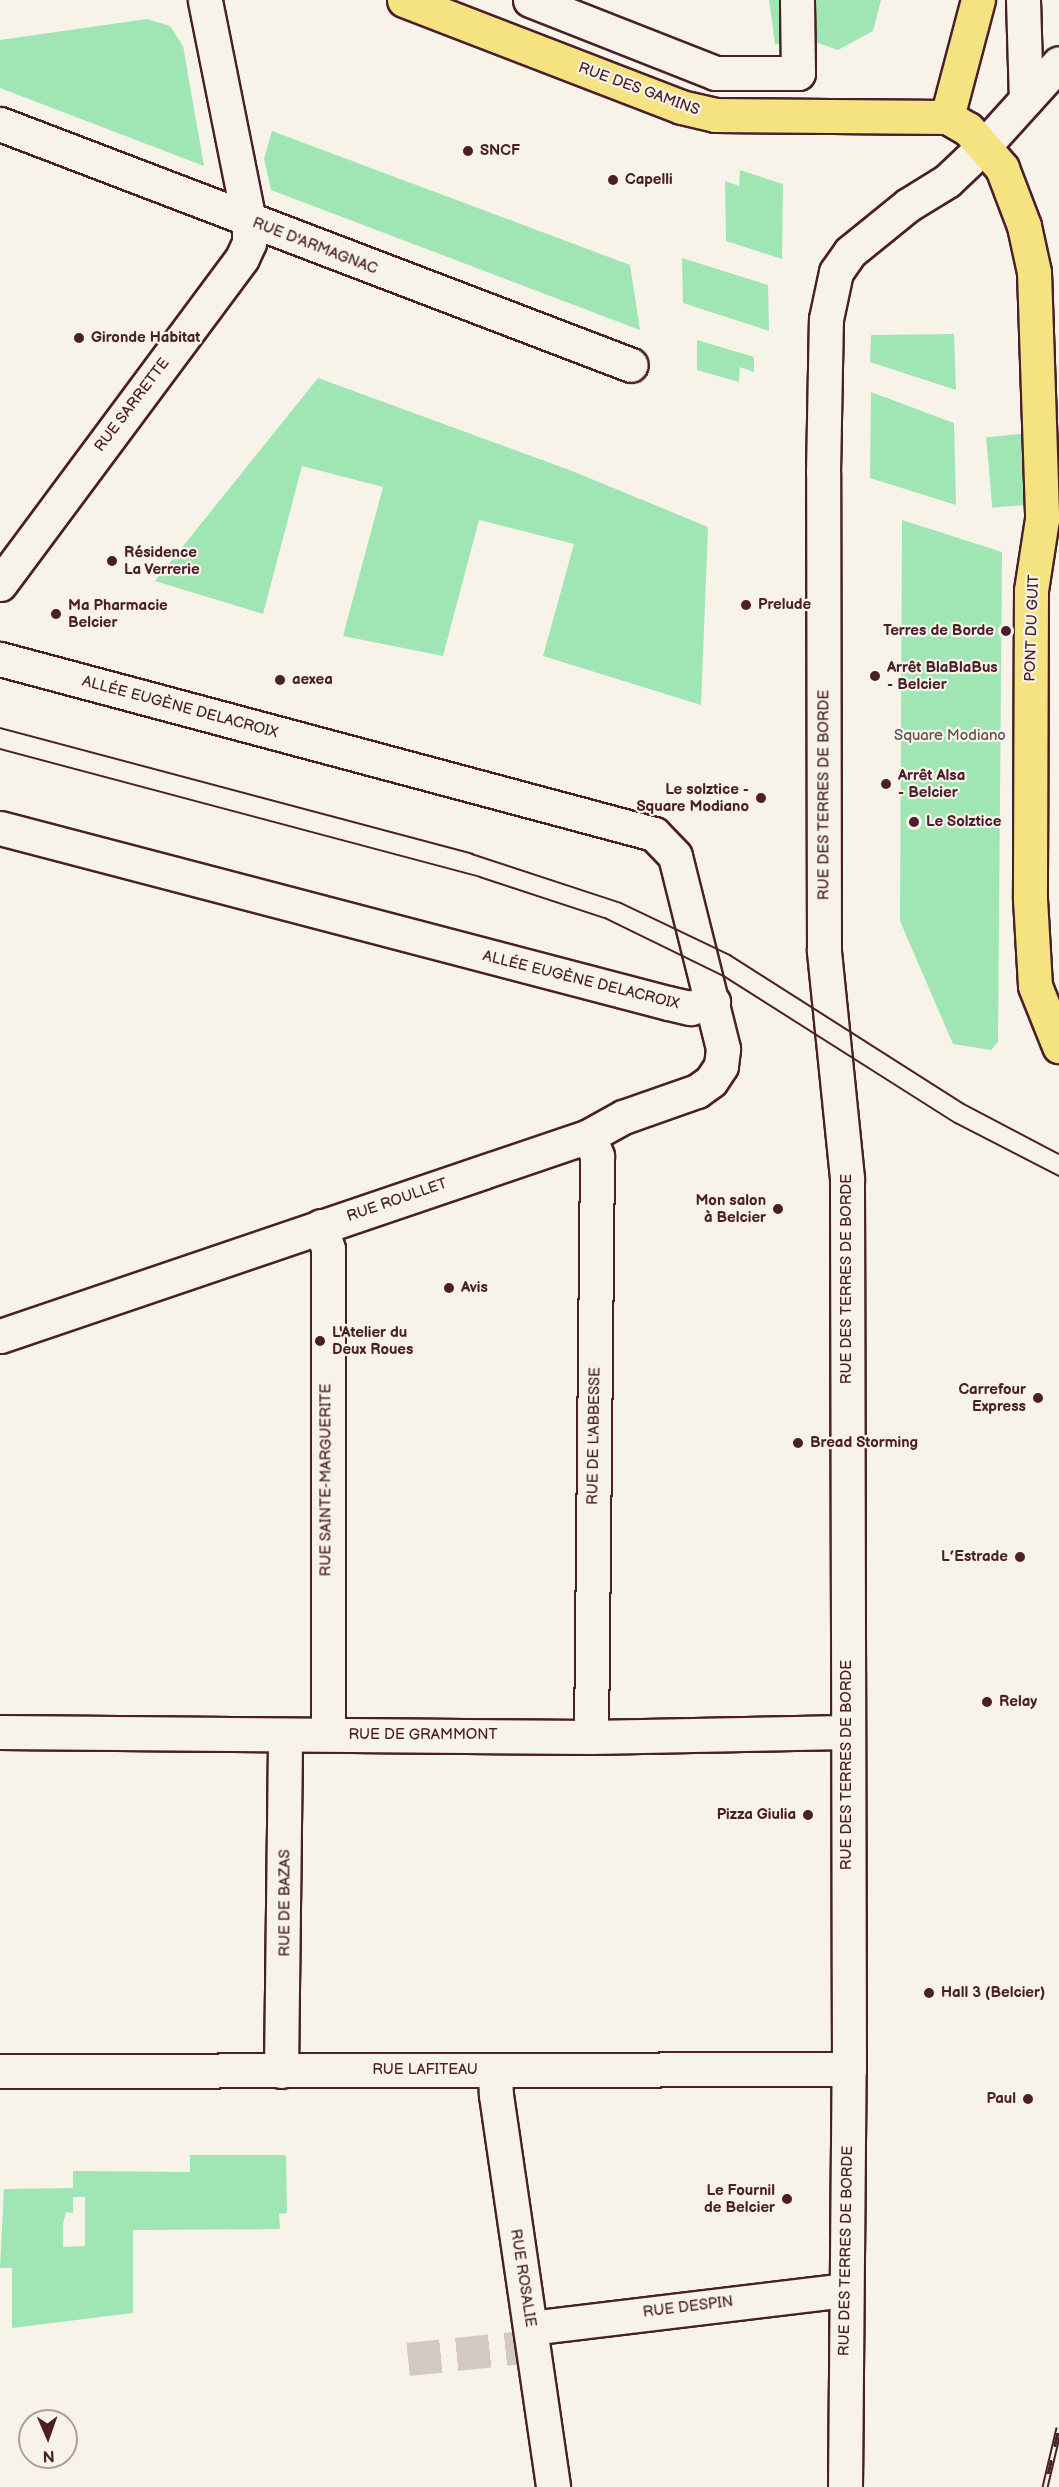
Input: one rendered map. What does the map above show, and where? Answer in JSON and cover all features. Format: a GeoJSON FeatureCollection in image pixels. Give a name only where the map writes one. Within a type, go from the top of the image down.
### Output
{"type":"FeatureCollection","features":[{"type":"Feature","properties":{"kind":"main road","name":"RUE DES GAMINS"},"geometry":{"type":"LineString","coordinates":[[404,0],[681,107],[715,115],[947,117]]}},
{"type":"Feature","properties":{"kind":"main road"},"geometry":{"type":"LineString","coordinates":[[978,0],[947,117],[968,129],[985,145]]}},
{"type":"Feature","properties":{"kind":"main road","name":"PONT DU GUIT"},"geometry":{"type":"LineString","coordinates":[[985,145],[1011,187],[1034,272],[1050,438],[1042,519],[1031,590],[1031,940],[1035,986],[1059,1046]]}},
{"type":"Feature","properties":{"kind":"street","name":"RUE SARRETTE"},"geometry":{"type":"LineString","coordinates":[[0,584],[242,258],[249,243],[249,221],[205,0]]}},
{"type":"Feature","properties":{"kind":"street"},"geometry":{"type":"LineString","coordinates":[[510,40],[525,0]]}},
{"type":"Feature","properties":{"kind":"street"},"geometry":{"type":"LineString","coordinates":[[530,0],[715,74],[798,73],[797,0]]}},
{"type":"Feature","properties":{"kind":"street"},"geometry":{"type":"LineString","coordinates":[[1023,0],[1026,99],[1059,97]]}},
{"type":"Feature","properties":{"kind":"street","name":"RUE DES TERRES DE BORDE"},"geometry":{"type":"LineString","coordinates":[[845,2487],[845,2290],[849,2069],[846,1732],[847,1178],[824,951],[823,472],[826,319],[836,272],[850,252],[908,205],[947,181],[985,145],[1059,63]]}},
{"type":"Feature","properties":{"kind":"street","name":"RUE D'ARMAGNAC"},"geometry":{"type":"LineString","coordinates":[[0,124],[631,365]]}},
{"type":"Feature","properties":{"kind":"street","name":"ALLÉE EUGÈNE DELACROIX"},"geometry":{"type":"LineString","coordinates":[[0,659],[654,834],[675,856],[713,1002],[690,1008],[668,1003],[0,828]]}},
{"type":"Feature","properties":{"kind":"street","name":"RUE ROULLET"},"geometry":{"type":"LineString","coordinates":[[0,1336],[589,1136],[623,1117],[697,1091],[711,1082],[721,1066],[723,1049],[713,1002]]}},
{"type":"Feature","properties":{"kind":"street","name":"RUE DE L'ABBESSE"},"geometry":{"type":"LineString","coordinates":[[589,1136],[597,1156],[591,1737]]}},
{"type":"Feature","properties":{"kind":"street","name":"RUE SAINTE-MARGUERITE"},"geometry":{"type":"LineString","coordinates":[[321,1226],[328,1249],[327,1734]]}},
{"type":"Feature","properties":{"kind":"street","name":"RUE DE GRAMMONT"},"geometry":{"type":"LineString","coordinates":[[0,1732],[591,1737],[846,1732]]}},
{"type":"Feature","properties":{"kind":"street","name":"RUE DE BAZAS"},"geometry":{"type":"LineString","coordinates":[[281,2071],[285,1735]]}},
{"type":"Feature","properties":{"kind":"street","name":"RUE LAFITEAU"},"geometry":{"type":"LineString","coordinates":[[0,2071],[849,2069]]}},
{"type":"Feature","properties":{"kind":"street","name":"RUE ROSALIE"},"geometry":{"type":"LineString","coordinates":[[495,2070],[496,2095],[553,2487]]}},
{"type":"Feature","properties":{"kind":"street","name":"RUE DESPIN"},"geometry":{"type":"LineString","coordinates":[[531,2328],[845,2290]]}},
{"type":"Feature","properties":{"kind":"green space"},"geometry":{"type":"Polygon","coordinates":[[[769,0],[783,0],[784,44],[775,44],[769,0]]]}},
{"type":"Feature","properties":{"kind":"green space"},"geometry":{"type":"Polygon","coordinates":[[[808,0],[881,0],[873,31],[838,50],[807,39],[808,0]]]}},
{"type":"Feature","properties":{"kind":"green space"},"geometry":{"type":"Polygon","coordinates":[[[147,19],[170,26],[183,46],[204,166],[0,88],[0,40],[147,19]]]}},
{"type":"Feature","properties":{"kind":"green space"},"geometry":{"type":"Polygon","coordinates":[[[272,131],[630,265],[640,330],[271,190],[264,159],[272,131]]]}},
{"type":"Feature","properties":{"kind":"green space"},"geometry":{"type":"Polygon","coordinates":[[[740,170],[783,184],[782,259],[726,241],[725,181],[739,186],[740,170]]]}},
{"type":"Feature","properties":{"kind":"green space"},"geometry":{"type":"Polygon","coordinates":[[[682,258],[768,285],[769,331],[683,303],[682,258]]]}},
{"type":"Feature","properties":{"kind":"green space"},"geometry":{"type":"Polygon","coordinates":[[[954,334],[956,390],[870,362],[871,335],[954,334]]]}},
{"type":"Feature","properties":{"kind":"green space"},"geometry":{"type":"Polygon","coordinates":[[[697,340],[754,357],[754,372],[740,367],[739,382],[697,370],[697,340]]]}},
{"type":"Feature","properties":{"kind":"green space"},"geometry":{"type":"Polygon","coordinates":[[[318,378],[572,471],[708,527],[701,705],[543,656],[574,544],[479,520],[443,656],[343,636],[383,487],[302,466],[263,614],[155,581],[318,378]]]}},
{"type":"Feature","properties":{"kind":"green space"},"geometry":{"type":"Polygon","coordinates":[[[871,392],[954,423],[956,505],[870,478],[871,392]]]}},
{"type":"Feature","properties":{"kind":"green space"},"geometry":{"type":"Polygon","coordinates":[[[1022,434],[1028,505],[992,508],[986,437],[1022,434]]]}},
{"type":"Feature","properties":{"kind":"green space","name":"Square Modiano"},"geometry":{"type":"Polygon","coordinates":[[[902,520],[1002,552],[998,1042],[991,1050],[953,1044],[900,921],[902,520]]]}},
{"type":"Feature","properties":{"kind":"green space"},"geometry":{"type":"Polygon","coordinates":[[[190,2155],[286,2155],[287,2213],[279,2214],[280,2229],[133,2230],[133,2313],[12,2328],[12,2268],[0,2268],[4,2189],[73,2188],[73,2171],[190,2172],[190,2155]],[[73,2197],[73,2213],[66,2212],[63,2224],[63,2247],[85,2246],[85,2197],[73,2197]]]}},
{"type":"Feature","properties":{"kind":"tunnel"},"geometry":{"type":"LineString","coordinates":[[408,2359],[533,2346]]}},
{"type":"Feature","properties":{"kind":"tram line"},"geometry":{"type":"LineString","coordinates":[[0,728],[472,854],[621,903],[730,955],[964,1104],[1059,1154]]}},
{"type":"Feature","properties":{"kind":"tram line"},"geometry":{"type":"LineString","coordinates":[[0,749],[480,877],[605,918],[724,976],[956,1123],[1059,1176]]}},
{"type":"Feature","properties":{"kind":"railway"},"geometry":{"type":"LineString","coordinates":[[1045,2487],[1059,2428]]}},
{"type":"Feature","properties":{"kind":"place","name":"SNCF"},"geometry":{"type":"Point","coordinates":[468,151]}},
{"type":"Feature","properties":{"kind":"place","name":"Capelli"},"geometry":{"type":"Point","coordinates":[613,180]}},
{"type":"Feature","properties":{"kind":"place","name":"Gironde Habitat"},"geometry":{"type":"Point","coordinates":[79,338]}},
{"type":"Feature","properties":{"kind":"place","name":"Résidence La Verrerie"},"geometry":{"type":"Point","coordinates":[112,561]}},
{"type":"Feature","properties":{"kind":"place","name":"Prelude"},"geometry":{"type":"Point","coordinates":[746,605]}},
{"type":"Feature","properties":{"kind":"place","name":"Ma Pharmacie Belcier"},"geometry":{"type":"Point","coordinates":[56,614]}},
{"type":"Feature","properties":{"kind":"place","name":"Terres de Borde"},"geometry":{"type":"Point","coordinates":[1006,631]}},
{"type":"Feature","properties":{"kind":"place","name":"Arrêt BlaBlaBus - Belcier"},"geometry":{"type":"Point","coordinates":[875,676]}},
{"type":"Feature","properties":{"kind":"place","name":"aexea"},"geometry":{"type":"Point","coordinates":[280,680]}},
{"type":"Feature","properties":{"kind":"place","name":"Arrêt Alsa - Belcier"},"geometry":{"type":"Point","coordinates":[886,784]}},
{"type":"Feature","properties":{"kind":"place","name":"Le solztice - Square Modiano"},"geometry":{"type":"Point","coordinates":[761,798]}},
{"type":"Feature","properties":{"kind":"place","name":"Le Solztice"},"geometry":{"type":"Point","coordinates":[914,822]}},
{"type":"Feature","properties":{"kind":"place","name":"Mon salon à Belcier"},"geometry":{"type":"Point","coordinates":[778,1209]}},
{"type":"Feature","properties":{"kind":"place","name":"Avis"},"geometry":{"type":"Point","coordinates":[449,1288]}},
{"type":"Feature","properties":{"kind":"place","name":"L'Atelier du Deux Roues"},"geometry":{"type":"Point","coordinates":[320,1341]}},
{"type":"Feature","properties":{"kind":"place","name":"Carrefour Express"},"geometry":{"type":"Point","coordinates":[1038,1398]}},
{"type":"Feature","properties":{"kind":"place","name":"Bread Storming"},"geometry":{"type":"Point","coordinates":[798,1443]}},
{"type":"Feature","properties":{"kind":"place","name":"L’Estrade"},"geometry":{"type":"Point","coordinates":[1020,1557]}},
{"type":"Feature","properties":{"kind":"place","name":"Relay"},"geometry":{"type":"Point","coordinates":[987,1702]}},
{"type":"Feature","properties":{"kind":"place","name":"Pizza Giulia"},"geometry":{"type":"Point","coordinates":[808,1815]}},
{"type":"Feature","properties":{"kind":"place","name":"Hall 3 (Belcier)"},"geometry":{"type":"Point","coordinates":[929,1993]}},
{"type":"Feature","properties":{"kind":"place","name":"Paul"},"geometry":{"type":"Point","coordinates":[1028,2099]}},
{"type":"Feature","properties":{"kind":"place","name":"Le Fournil de Belcier"},"geometry":{"type":"Point","coordinates":[787,2199]}}]}
